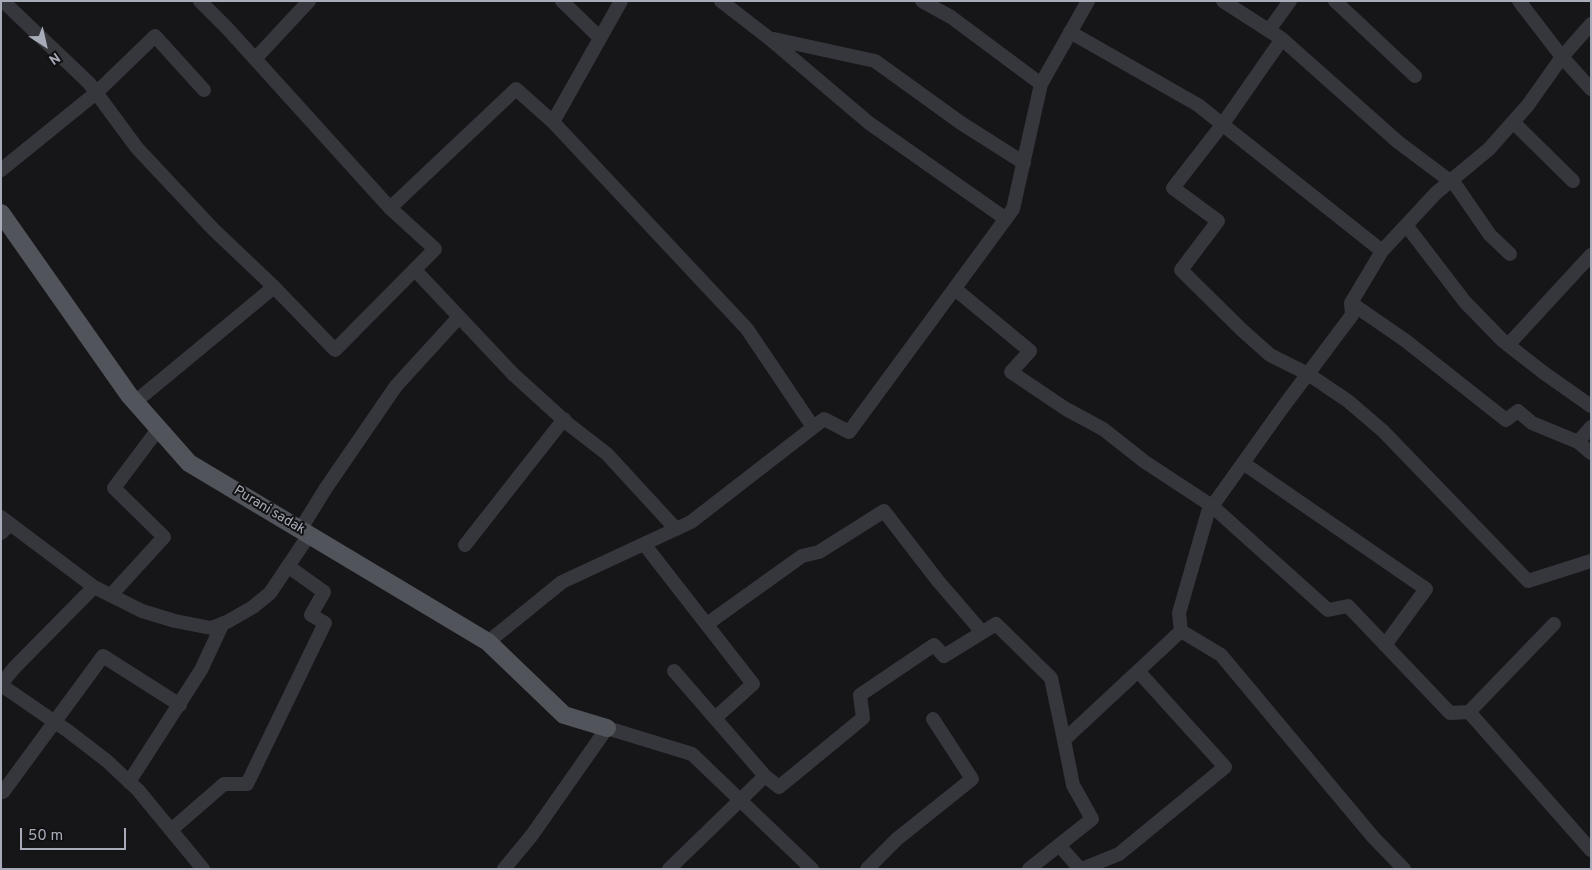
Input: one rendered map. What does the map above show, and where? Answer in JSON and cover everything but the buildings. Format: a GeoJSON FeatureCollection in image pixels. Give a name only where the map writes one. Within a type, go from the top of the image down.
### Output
{"type":"FeatureCollection","features":[{"type":"Feature","properties":{"kind":"main road","name":"Purani sadak"},"geometry":{"type":"LineString","coordinates":[[1,213],[129,395],[189,463],[488,642],[564,715],[607,728]]}},
{"type":"Feature","properties":{"kind":"street"},"geometry":{"type":"LineString","coordinates":[[6,6],[88,83],[137,148],[213,229],[274,287],[335,350],[435,249],[390,208],[227,28],[200,1]]}},
{"type":"Feature","properties":{"kind":"street"},"geometry":{"type":"LineString","coordinates":[[255,59],[309,1]]}},
{"type":"Feature","properties":{"kind":"street"},"geometry":{"type":"LineString","coordinates":[[562,1],[600,38]]}},
{"type":"Feature","properties":{"kind":"street"},"geometry":{"type":"LineString","coordinates":[[553,122],[621,1]]}},
{"type":"Feature","properties":{"kind":"street"},"geometry":{"type":"LineString","coordinates":[[722,1],[869,123],[1006,219]]}},
{"type":"Feature","properties":{"kind":"street"},"geometry":{"type":"LineString","coordinates":[[922,1],[951,17],[1041,84]]}},
{"type":"Feature","properties":{"kind":"street"},"geometry":{"type":"LineString","coordinates":[[488,642],[562,582],[691,522],[824,419],[850,432],[1013,209],[1041,84],[1088,1]]}},
{"type":"Feature","properties":{"kind":"street"},"geometry":{"type":"LineString","coordinates":[[1223,1],[1282,39],[1398,142],[1451,180],[1490,235],[1510,254]]}},
{"type":"Feature","properties":{"kind":"street"},"geometry":{"type":"LineString","coordinates":[[1269,30],[1290,1]]}},
{"type":"Feature","properties":{"kind":"street"},"geometry":{"type":"LineString","coordinates":[[1334,1],[1415,76]]}},
{"type":"Feature","properties":{"kind":"street"},"geometry":{"type":"LineString","coordinates":[[1519,1],[1562,57],[1591,89]]}},
{"type":"Feature","properties":{"kind":"street"},"geometry":{"type":"LineString","coordinates":[[1181,631],[1179,614],[1208,512],[1352,315],[1351,303],[1382,251],[1436,193],[1489,149],[1528,105],[1562,57],[1591,24]]}},
{"type":"Feature","properties":{"kind":"street"},"geometry":{"type":"LineString","coordinates":[[1070,32],[1198,106],[1382,251]]}},
{"type":"Feature","properties":{"kind":"street"},"geometry":{"type":"LineString","coordinates":[[1,170],[96,93],[155,36],[204,90]]}},
{"type":"Feature","properties":{"kind":"street"},"geometry":{"type":"LineString","coordinates":[[770,39],[876,61],[961,123],[1024,163]]}},
{"type":"Feature","properties":{"kind":"street"},"geometry":{"type":"LineString","coordinates":[[1282,39],[1222,124],[1172,188],[1218,221],[1181,270],[1243,331],[1270,354],[1308,374],[1348,401],[1383,431],[1528,581],[1591,561]]}},
{"type":"Feature","properties":{"kind":"street"},"geometry":{"type":"LineString","coordinates":[[390,208],[516,89],[553,122],[747,329],[813,427]]}},
{"type":"Feature","properties":{"kind":"street"},"geometry":{"type":"LineString","coordinates":[[1513,122],[1573,180]]}},
{"type":"Feature","properties":{"kind":"street"},"geometry":{"type":"LineString","coordinates":[[1406,225],[1465,302],[1508,345],[1591,406]]}},
{"type":"Feature","properties":{"kind":"street"},"geometry":{"type":"LineString","coordinates":[[1508,345],[1591,254]]}},
{"type":"Feature","properties":{"kind":"street"},"geometry":{"type":"LineString","coordinates":[[415,270],[513,374],[607,454],[676,529]]}},
{"type":"Feature","properties":{"kind":"street"},"geometry":{"type":"LineString","coordinates":[[135,402],[274,287]]}},
{"type":"Feature","properties":{"kind":"street"},"geometry":{"type":"LineString","coordinates":[[955,289],[1030,351],[1011,372],[1066,409],[1104,429],[1145,462],[1212,506],[1328,610],[1348,606],[1450,714],[1469,712],[1554,624]]}},
{"type":"Feature","properties":{"kind":"street"},"geometry":{"type":"LineString","coordinates":[[1351,303],[1406,341],[1506,420],[1518,411],[1532,422],[1578,442],[1591,453]]}},
{"type":"Feature","properties":{"kind":"street"},"geometry":{"type":"LineString","coordinates":[[4,525],[94,587],[142,611],[175,621],[211,628],[223,624],[253,607],[270,593],[288,567],[326,488],[396,386],[459,317]]}},
{"type":"Feature","properties":{"kind":"street"},"geometry":{"type":"LineString","coordinates":[[465,545],[564,419]]}},
{"type":"Feature","properties":{"kind":"street"},"geometry":{"type":"LineString","coordinates":[[1578,442],[1591,427]]}},
{"type":"Feature","properties":{"kind":"street"},"geometry":{"type":"LineString","coordinates":[[111,595],[164,537],[114,488],[158,428]]}},
{"type":"Feature","properties":{"kind":"street"},"geometry":{"type":"LineString","coordinates":[[1243,463],[1426,589],[1385,645]]}},
{"type":"Feature","properties":{"kind":"street"},"geometry":{"type":"LineString","coordinates":[[707,624],[802,556],[819,552],[884,511],[938,581],[982,632]]}},
{"type":"Feature","properties":{"kind":"street"},"geometry":{"type":"LineString","coordinates":[[644,544],[753,684],[715,718]]}},
{"type":"Feature","properties":{"kind":"street"},"geometry":{"type":"LineString","coordinates":[[171,830],[224,784],[247,784],[325,623],[311,615],[324,592],[288,567]]}},
{"type":"Feature","properties":{"kind":"street"},"geometry":{"type":"LineString","coordinates":[[94,587],[15,667],[1,684],[107,761],[138,790],[203,869]]}},
{"type":"Feature","properties":{"kind":"street"},"geometry":{"type":"LineString","coordinates":[[129,782],[201,670],[223,624]]}},
{"type":"Feature","properties":{"kind":"street"},"geometry":{"type":"LineString","coordinates":[[674,671],[765,776],[779,787],[863,718],[860,695],[934,645],[944,656],[996,624],[1051,678],[1074,785],[1092,819],[1029,869]]}},
{"type":"Feature","properties":{"kind":"street"},"geometry":{"type":"LineString","coordinates":[[1064,740],[1181,631]]}},
{"type":"Feature","properties":{"kind":"street"},"geometry":{"type":"LineString","coordinates":[[1181,631],[1221,655],[1398,867]]}},
{"type":"Feature","properties":{"kind":"street"},"geometry":{"type":"LineString","coordinates":[[3,792],[103,656],[180,704]]}},
{"type":"Feature","properties":{"kind":"street"},"geometry":{"type":"LineString","coordinates":[[1059,845],[1081,869],[1119,854],[1225,766],[1138,672]]}},
{"type":"Feature","properties":{"kind":"street"},"geometry":{"type":"LineString","coordinates":[[1469,712],[1591,850]]}},
{"type":"Feature","properties":{"kind":"street"},"geometry":{"type":"LineString","coordinates":[[867,869],[897,839],[972,779],[933,719]]}},
{"type":"Feature","properties":{"kind":"street"},"geometry":{"type":"LineString","coordinates":[[504,869],[532,835],[607,728],[692,754],[812,869]]}},
{"type":"Feature","properties":{"kind":"street"},"geometry":{"type":"LineString","coordinates":[[669,869],[765,776]]}}]}
